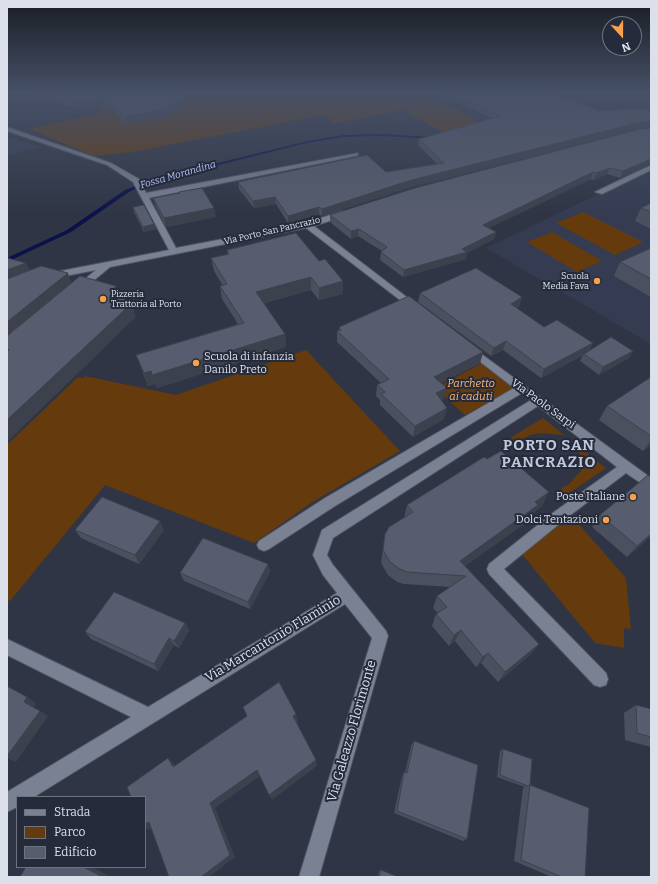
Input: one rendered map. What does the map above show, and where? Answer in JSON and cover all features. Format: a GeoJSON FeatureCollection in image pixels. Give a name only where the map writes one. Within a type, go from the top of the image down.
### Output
{"type":"FeatureCollection","features":[{"type":"Feature","properties":{"kind":"street"},"geometry":{"type":"LineString","coordinates":[[25,135],[109,164],[136,181],[174,252]]}},
{"type":"Feature","properties":{"kind":"street"},"geometry":{"type":"LineString","coordinates":[[145,196],[356,154]]}},
{"type":"Feature","properties":{"kind":"street"},"geometry":{"type":"LineString","coordinates":[[599,192],[651,166]]}},
{"type":"Feature","properties":{"kind":"street","name":"Via Porto San Pancrazio"},"geometry":{"type":"LineString","coordinates":[[41,277],[308,225],[352,210]]}},
{"type":"Feature","properties":{"kind":"street"},"geometry":{"type":"LineString","coordinates":[[308,225],[427,316]]}},
{"type":"Feature","properties":{"kind":"street"},"geometry":{"type":"LineString","coordinates":[[71,295],[108,264]]}},
{"type":"Feature","properties":{"kind":"street"},"geometry":{"type":"LineString","coordinates":[[87,268],[94,276]]}},
{"type":"Feature","properties":{"kind":"street","name":"Via Paolo Sarpi"},"geometry":{"type":"LineString","coordinates":[[459,340],[651,485]]}},
{"type":"Feature","properties":{"kind":"street"},"geometry":{"type":"LineString","coordinates":[[264,545],[330,502],[522,388]]}},
{"type":"Feature","properties":{"kind":"street","name":"Via Marcantonio Flaminio"},"geometry":{"type":"LineString","coordinates":[[18,796],[348,594],[328,570],[320,555],[327,534],[538,401]]}},
{"type":"Feature","properties":{"kind":"street"},"geometry":{"type":"LineString","coordinates":[[600,679],[494,569],[559,516],[626,467]]}},
{"type":"Feature","properties":{"kind":"street","name":"Via Galeazzo Florimonte"},"geometry":{"type":"LineString","coordinates":[[309,877],[380,636],[348,594]]}},
{"type":"Feature","properties":{"kind":"street"},"geometry":{"type":"LineString","coordinates":[[7,647],[147,716]]}},
{"type":"Feature","properties":{"kind":"street","name":"Via Marcantonio Flaminio"},"geometry":{"type":"LineString","coordinates":[[7,803],[16,797]]}},
{"type":"Feature","properties":{"kind":"shaded area"},"geometry":{"type":"Polygon","coordinates":[[[7,136],[22,141],[39,147],[7,156],[7,136]]]}},
{"type":"Feature","properties":{"kind":"shaded area","name":"Scuola Media Fava"},"geometry":{"type":"Polygon","coordinates":[[[651,169],[651,344],[486,248],[651,169]]]}},
{"type":"Feature","properties":{"kind":"green space"},"geometry":{"type":"Polygon","coordinates":[[[44,135],[219,135],[132,152],[94,156],[44,135]]]}},
{"type":"Feature","properties":{"kind":"green space"},"geometry":{"type":"Polygon","coordinates":[[[583,212],[643,242],[615,255],[556,223],[583,212]]]}},
{"type":"Feature","properties":{"kind":"green space"},"geometry":{"type":"Polygon","coordinates":[[[552,232],[602,261],[577,272],[527,242],[552,232]]]}},
{"type":"Feature","properties":{"kind":"green space"},"geometry":{"type":"Polygon","coordinates":[[[306,350],[400,451],[314,501],[254,543],[105,485],[10,601],[7,600],[7,445],[78,377],[83,378],[85,376],[176,395],[306,350]]]}},
{"type":"Feature","properties":{"kind":"green space","name":"Parchetto ai caduti"},"geometry":{"type":"Polygon","coordinates":[[[486,361],[517,386],[465,415],[435,388],[486,361]]]}},
{"type":"Feature","properties":{"kind":"green space"},"geometry":{"type":"Polygon","coordinates":[[[543,418],[564,435],[540,433],[530,435],[511,446],[506,446],[502,443],[543,418]]]}},
{"type":"Feature","properties":{"kind":"green space"},"geometry":{"type":"Polygon","coordinates":[[[581,449],[606,468],[565,496],[561,493],[562,488],[569,484],[581,471],[583,464],[579,452],[581,449]]]}},
{"type":"Feature","properties":{"kind":"green space"},"geometry":{"type":"Polygon","coordinates":[[[569,513],[626,578],[631,629],[624,628],[624,648],[595,643],[521,553],[569,513]]]}},
{"type":"Feature","properties":{"kind":"building"},"geometry":{"type":"Polygon","coordinates":[[[432,135],[589,135],[408,181],[322,209],[319,207],[288,216],[275,197],[253,201],[238,182],[367,155],[386,172],[444,163],[419,139],[432,135]]]}},
{"type":"Feature","properties":{"kind":"building"},"geometry":{"type":"Polygon","coordinates":[[[616,135],[651,135],[651,159],[623,171],[610,168],[596,173],[593,172],[483,225],[496,232],[462,249],[467,252],[404,270],[381,252],[387,247],[359,229],[351,231],[330,215],[415,188],[616,135]]]}},
{"type":"Feature","properties":{"kind":"building"},"geometry":{"type":"Polygon","coordinates":[[[202,188],[214,208],[164,218],[153,198],[180,193],[179,192],[202,188]]]}},
{"type":"Feature","properties":{"kind":"building"},"geometry":{"type":"Polygon","coordinates":[[[651,203],[651,212],[641,208],[651,203]]]}},
{"type":"Feature","properties":{"kind":"building"},"geometry":{"type":"Polygon","coordinates":[[[144,205],[154,224],[143,227],[133,207],[144,205]]]}},
{"type":"Feature","properties":{"kind":"building"},"geometry":{"type":"Polygon","coordinates":[[[296,233],[319,261],[325,259],[343,281],[319,288],[311,277],[256,292],[285,334],[152,375],[151,371],[144,373],[136,355],[244,323],[220,286],[227,284],[211,258],[229,254],[227,250],[296,233]]]}},
{"type":"Feature","properties":{"kind":"building"},"geometry":{"type":"Polygon","coordinates":[[[651,248],[651,279],[620,262],[651,248]]]}},
{"type":"Feature","properties":{"kind":"building"},"geometry":{"type":"Polygon","coordinates":[[[7,258],[26,263],[7,270],[7,258]]]}},
{"type":"Feature","properties":{"kind":"building"},"geometry":{"type":"Polygon","coordinates":[[[41,266],[68,273],[7,322],[7,279],[41,266]]]}},
{"type":"Feature","properties":{"kind":"building"},"geometry":{"type":"Polygon","coordinates":[[[476,268],[522,297],[511,304],[544,327],[557,320],[593,343],[544,369],[506,341],[494,348],[420,293],[476,268]]]}},
{"type":"Feature","properties":{"kind":"building"},"geometry":{"type":"Polygon","coordinates":[[[80,276],[116,286],[112,290],[132,303],[7,420],[7,351],[9,350],[7,349],[7,336],[80,276]]]}},
{"type":"Feature","properties":{"kind":"building"},"geometry":{"type":"Polygon","coordinates":[[[409,296],[483,352],[434,377],[447,388],[436,393],[447,408],[415,426],[381,394],[385,392],[377,385],[389,379],[337,331],[341,330],[339,327],[409,296]]]}},
{"type":"Feature","properties":{"kind":"building"},"geometry":{"type":"Polygon","coordinates":[[[611,337],[633,351],[603,367],[584,354],[611,337]]]}},
{"type":"Feature","properties":{"kind":"building"},"geometry":{"type":"Polygon","coordinates":[[[651,377],[651,436],[607,406],[651,377]]]}},
{"type":"Feature","properties":{"kind":"building"},"geometry":{"type":"Polygon","coordinates":[[[501,451],[549,492],[535,502],[538,505],[460,561],[539,644],[505,672],[488,653],[483,657],[461,630],[454,635],[436,614],[447,607],[437,596],[466,576],[407,572],[390,562],[383,550],[385,534],[389,527],[413,512],[407,505],[484,457],[487,459],[501,451]]]}},
{"type":"Feature","properties":{"kind":"building"},"geometry":{"type":"Polygon","coordinates":[[[648,475],[651,477],[651,534],[637,546],[600,515],[648,475]]]}},
{"type":"Feature","properties":{"kind":"building"},"geometry":{"type":"Polygon","coordinates":[[[102,497],[160,521],[135,555],[75,530],[102,497]]]}},
{"type":"Feature","properties":{"kind":"building"},"geometry":{"type":"Polygon","coordinates":[[[203,538],[268,564],[248,602],[180,573],[203,538]]]}},
{"type":"Feature","properties":{"kind":"building"},"geometry":{"type":"Polygon","coordinates":[[[114,592],[185,623],[174,641],[169,638],[154,664],[85,632],[114,592]]]}},
{"type":"Feature","properties":{"kind":"building"},"geometry":{"type":"Polygon","coordinates":[[[279,682],[296,714],[293,716],[316,760],[269,795],[257,770],[210,803],[230,855],[201,877],[169,877],[149,822],[146,824],[146,796],[131,796],[127,787],[168,758],[173,767],[247,716],[243,707],[279,682]]]}},
{"type":"Feature","properties":{"kind":"building"},"geometry":{"type":"Polygon","coordinates":[[[7,686],[27,697],[24,702],[40,711],[7,756],[7,686]]]}},
{"type":"Feature","properties":{"kind":"building"},"geometry":{"type":"Polygon","coordinates":[[[636,705],[651,709],[651,737],[637,733],[636,705]]]}},
{"type":"Feature","properties":{"kind":"building"},"geometry":{"type":"Polygon","coordinates":[[[414,741],[478,765],[467,839],[397,811],[404,772],[407,773],[414,741]]]}},
{"type":"Feature","properties":{"kind":"building"},"geometry":{"type":"Polygon","coordinates":[[[503,749],[532,759],[530,785],[528,786],[500,775],[503,749]]]}},
{"type":"Feature","properties":{"kind":"building"},"geometry":{"type":"Polygon","coordinates":[[[530,785],[589,808],[585,877],[562,877],[521,860],[530,785]]]}},
{"type":"Feature","properties":{"kind":"building"},"geometry":{"type":"Polygon","coordinates":[[[25,868],[85,868],[99,875],[99,877],[20,877],[25,868]]]}},
{"type":"Feature","properties":{"kind":"building"},"geometry":{"type":"Polygon","coordinates":[[[381,870],[398,877],[379,877],[381,870]]]}},
{"type":"Feature","properties":{"kind":"waterway","name":"Fossa Morandina"},"geometry":{"type":"LineString","coordinates":[[7,260],[69,231],[127,191],[154,180],[307,142],[343,136],[372,135]]}},
{"type":"Feature","properties":{"kind":"waterway","name":"Fossa Morandina"},"geometry":{"type":"LineString","coordinates":[[386,135],[432,138]]}},
{"type":"Feature","properties":{"kind":"place","name":"Scuola Media Fava"},"geometry":{"type":"Point","coordinates":[597,281]}},
{"type":"Feature","properties":{"kind":"place","name":"Pizzeria Trattoria al Porto"},"geometry":{"type":"Point","coordinates":[103,299]}},
{"type":"Feature","properties":{"kind":"place","name":"Scuola di infanzia Danilo Preto"},"geometry":{"type":"Point","coordinates":[196,363]}},
{"type":"Feature","properties":{"kind":"place","name":"Poste Italiane"},"geometry":{"type":"Point","coordinates":[633,497]}},
{"type":"Feature","properties":{"kind":"place","name":"Dolci Tentazioni"},"geometry":{"type":"Point","coordinates":[606,520]}},
{"type":"Feature","properties":{"kind":"district","name":"PORTO SAN PANCRAZIO"},"geometry":{"type":"Point","coordinates":[549,454]}}]}
